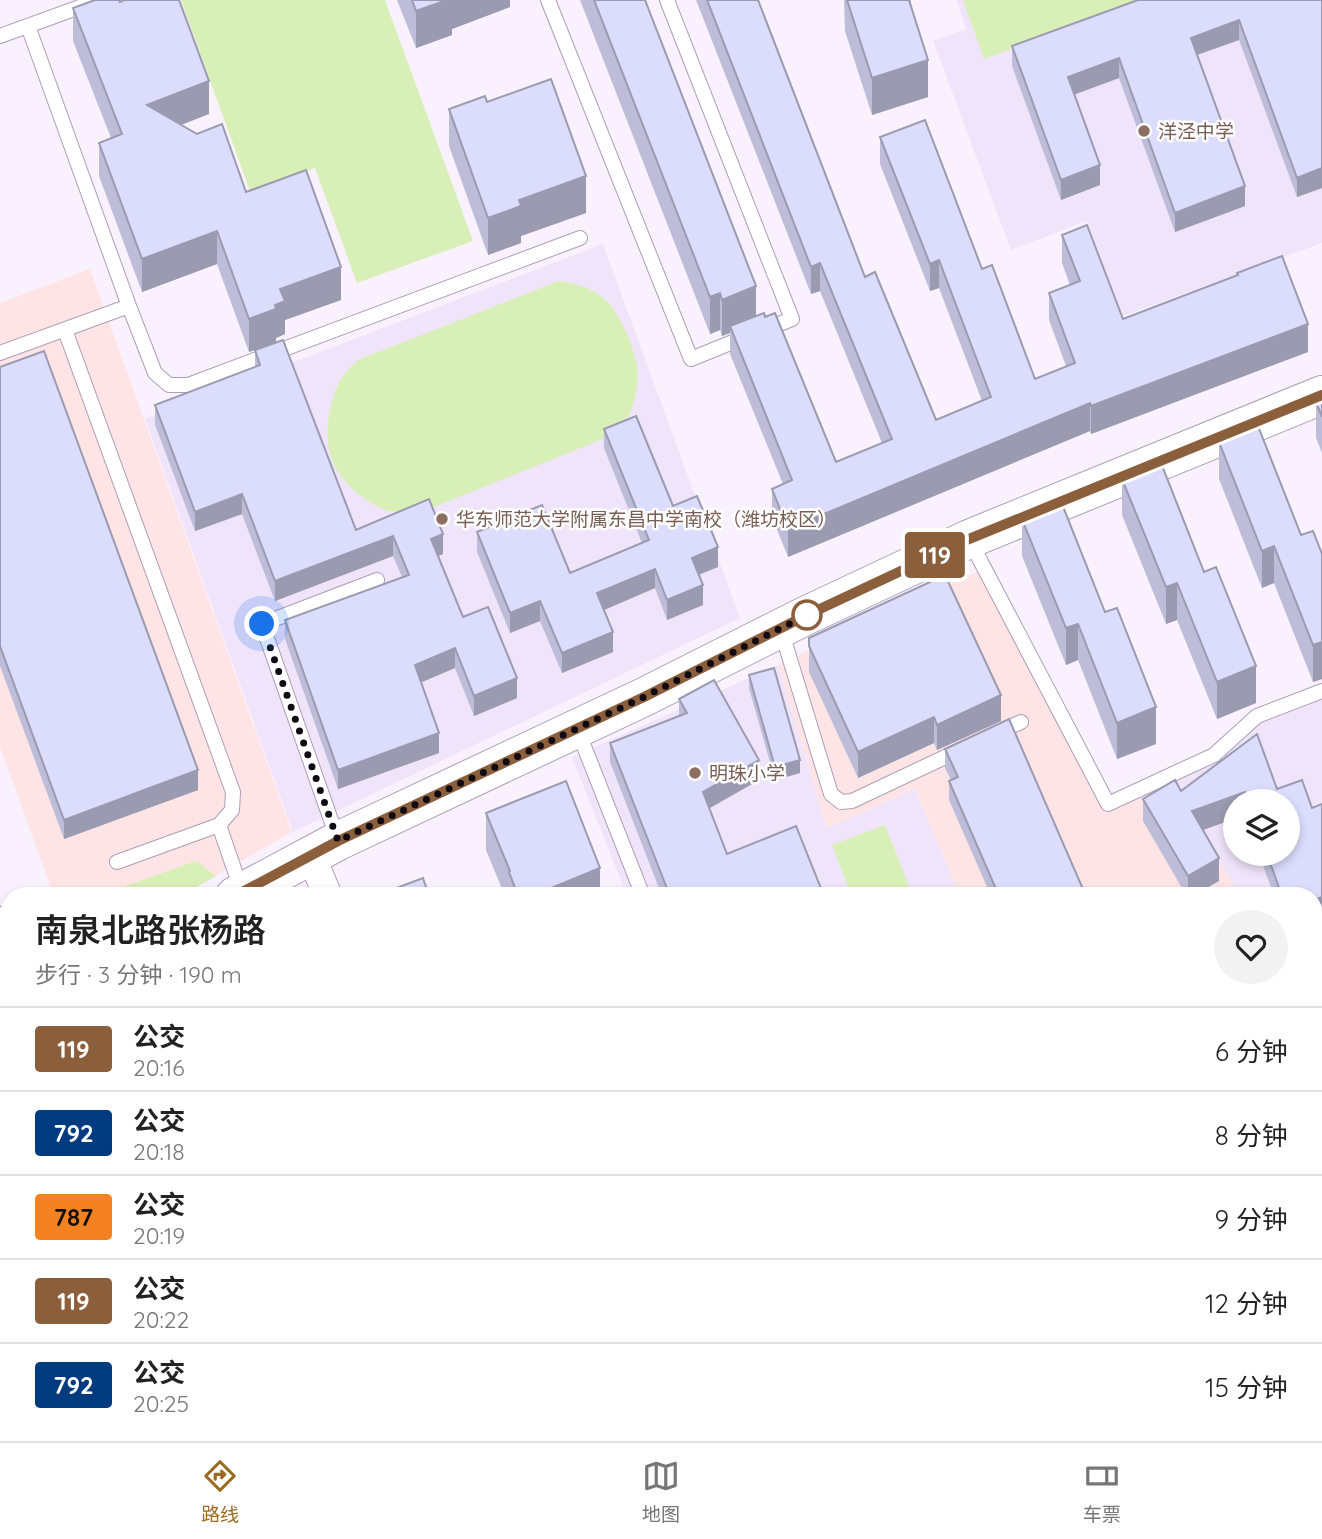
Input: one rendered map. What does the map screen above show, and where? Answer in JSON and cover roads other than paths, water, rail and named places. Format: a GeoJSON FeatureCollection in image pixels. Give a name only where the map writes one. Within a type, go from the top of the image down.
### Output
{"type":"FeatureCollection","features":[{"type":"Feature","properties":{"kind":"street"},"geometry":{"type":"LineString","coordinates":[[252,887],[325,848],[656,692],[780,628],[969,539],[1322,395]]}},
{"type":"Feature","properties":{"kind":"street"},"geometry":{"type":"LineString","coordinates":[[325,848],[327,887]]}},
{"type":"Feature","properties":{"kind":"lane"},"geometry":{"type":"LineString","coordinates":[[0,36],[99,0]]}},
{"type":"Feature","properties":{"kind":"lane"},"geometry":{"type":"LineString","coordinates":[[548,0],[691,359],[792,319],[667,0]]}},
{"type":"Feature","properties":{"kind":"lane"},"geometry":{"type":"LineString","coordinates":[[28,26],[155,373],[169,385],[188,384],[580,238]]}},
{"type":"Feature","properties":{"kind":"lane"},"geometry":{"type":"LineString","coordinates":[[0,353],[129,306]]}},
{"type":"Feature","properties":{"kind":"lane"},"geometry":{"type":"LineString","coordinates":[[65,330],[233,792],[232,810],[219,825],[117,862]]}},
{"type":"Feature","properties":{"kind":"lane"},"geometry":{"type":"LineString","coordinates":[[969,539],[1108,804],[1214,755],[1257,716],[1322,691]]}},
{"type":"Feature","properties":{"kind":"lane"},"geometry":{"type":"LineString","coordinates":[[325,848],[262,624],[377,580]]}},
{"type":"Feature","properties":{"kind":"lane"},"geometry":{"type":"LineString","coordinates":[[780,628],[831,794],[841,802],[852,801],[1021,722]]}},
{"type":"Feature","properties":{"kind":"lane"},"geometry":{"type":"LineString","coordinates":[[578,729],[639,887]]}},
{"type":"Feature","properties":{"kind":"lane"},"geometry":{"type":"LineString","coordinates":[[219,825],[237,887]]}},
{"type":"Feature","properties":{"kind":"place","name":"洋泾中学"},"geometry":{"type":"Point","coordinates":[1144,131]}},
{"type":"Feature","properties":{"kind":"place","name":"华东师范大学附属东昌中学南校（潍坊校区）"},"geometry":{"type":"Point","coordinates":[442,519]}},
{"type":"Feature","properties":{"kind":"place","name":"明珠小学"},"geometry":{"type":"Point","coordinates":[695,773]}}]}
